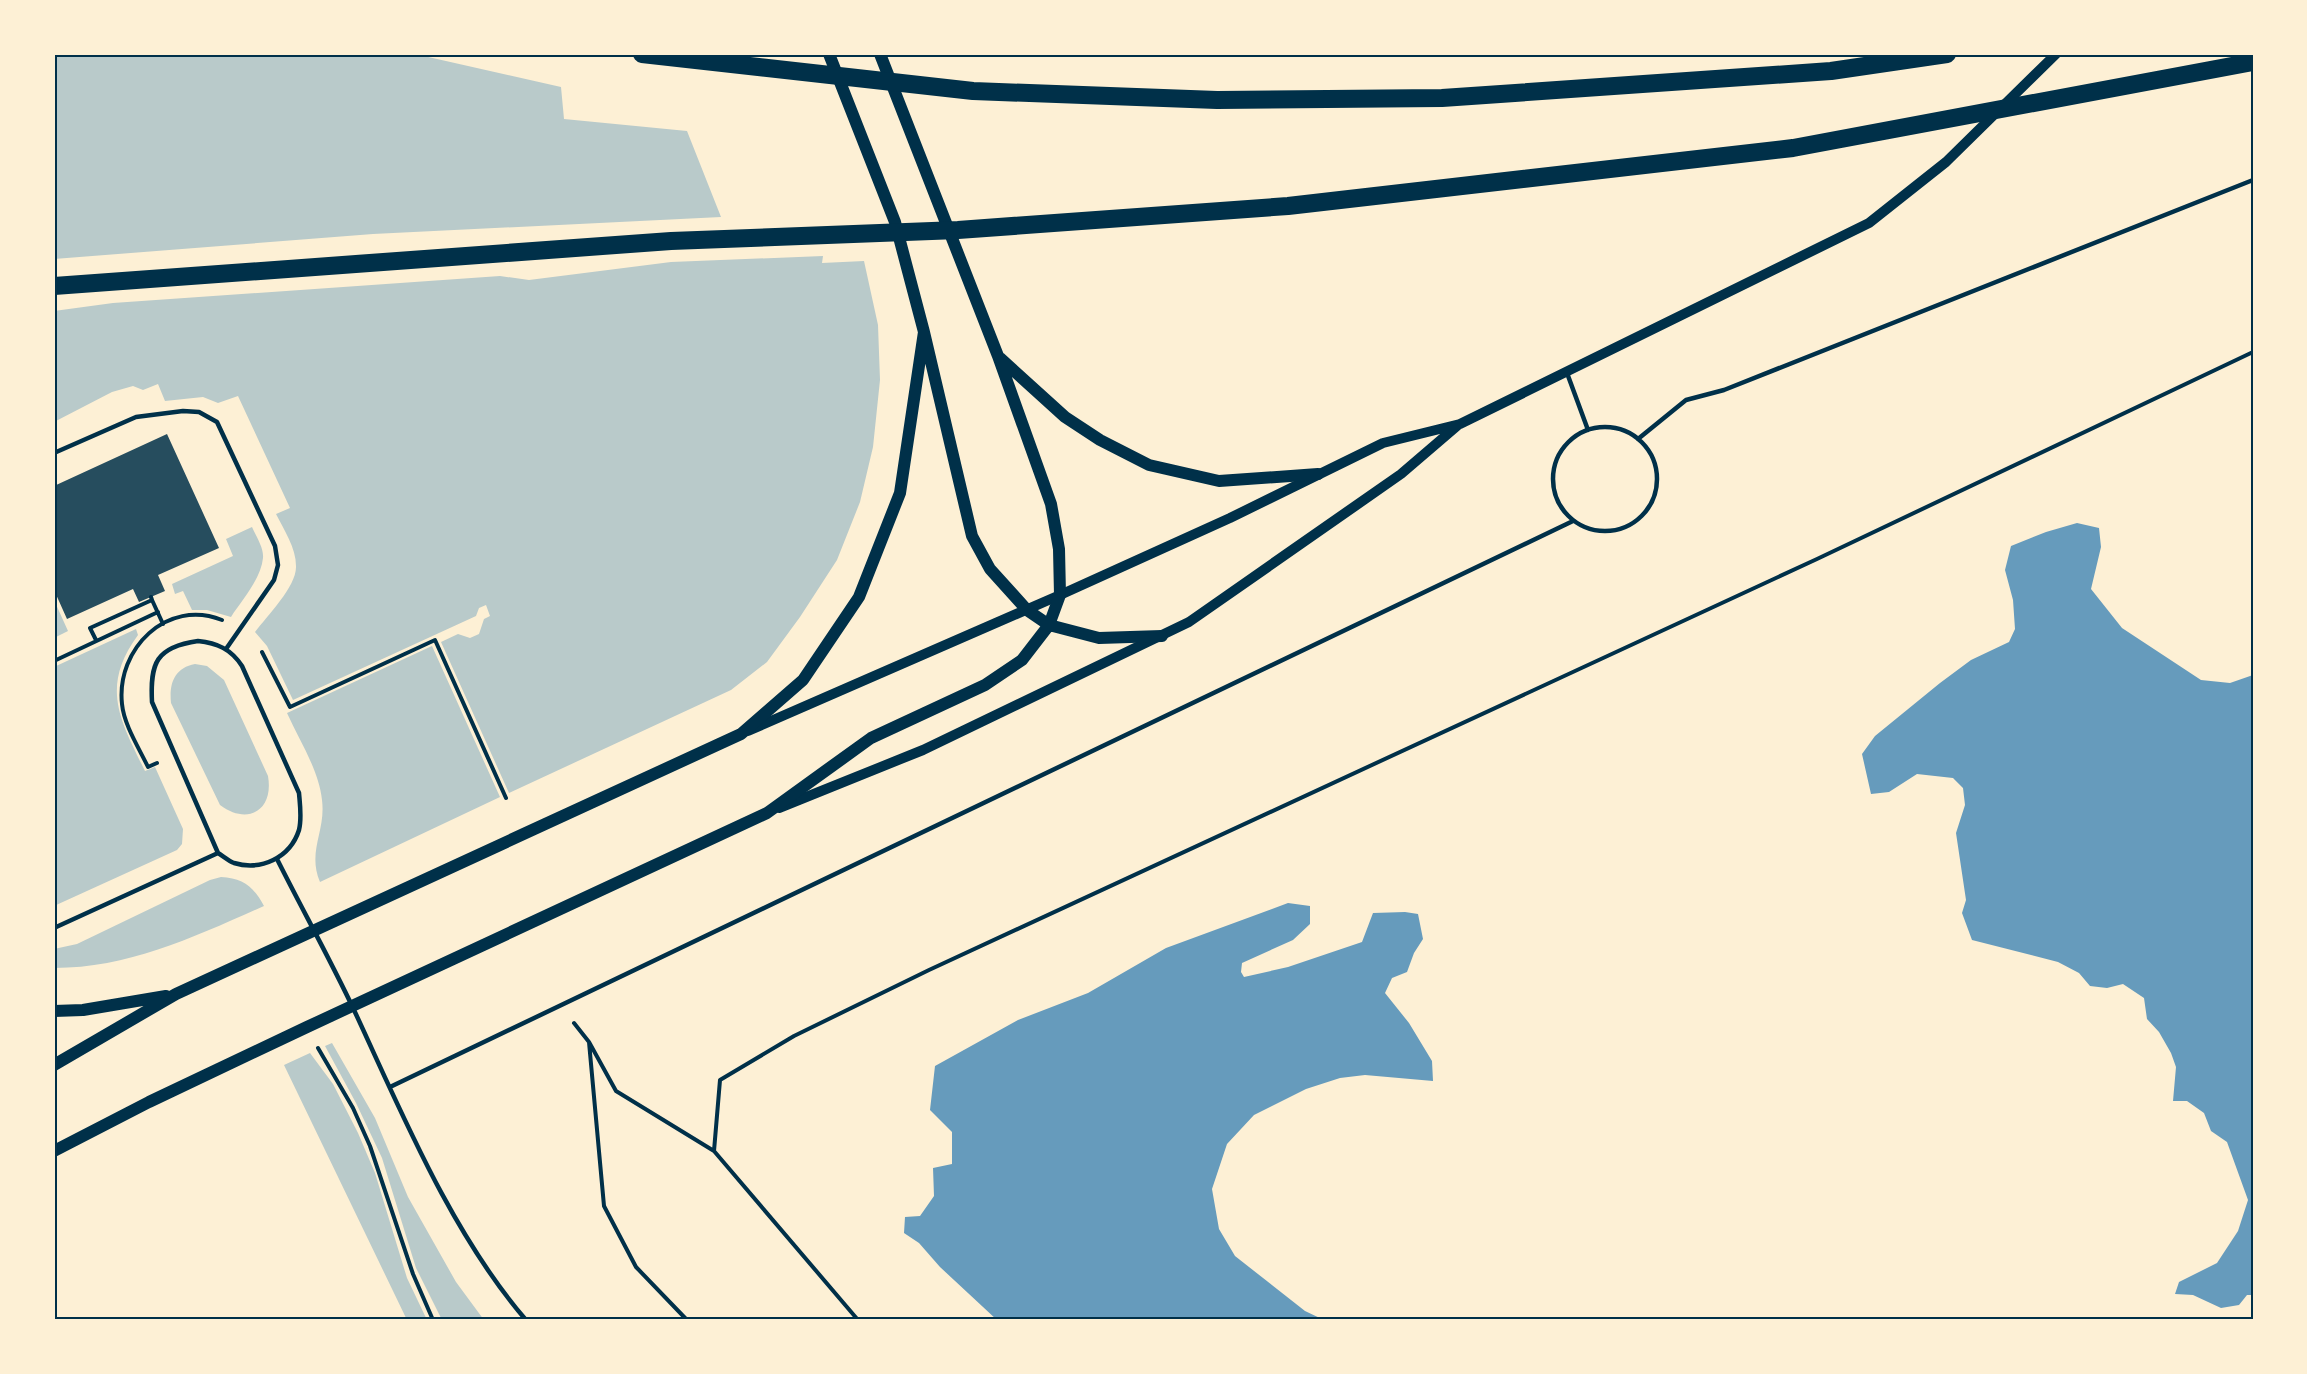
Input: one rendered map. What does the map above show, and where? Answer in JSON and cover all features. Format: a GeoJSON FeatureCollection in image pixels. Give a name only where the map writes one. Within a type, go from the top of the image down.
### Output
{"type":"FeatureCollection","features":[{"type":"Feature","properties":{"kind":"highway"},"geometry":{"type":"LineString","coordinates":[[642,54],[973,91],[1217,100],[1442,98],[1831,71],[1947,54]]}},
{"type":"Feature","properties":{"kind":"highway"},"geometry":{"type":"LineString","coordinates":[[54,286],[671,242],[958,230],[1287,206],[1793,148],[2253,62]]}},
{"type":"Feature","properties":{"kind":"main road"},"geometry":{"type":"LineString","coordinates":[[829,54],[895,222],[924,332],[972,536],[990,569],[1027,610],[1050,626],[1099,638],[1162,636]]}},
{"type":"Feature","properties":{"kind":"main road"},"geometry":{"type":"LineString","coordinates":[[54,1151],[149,1102],[307,1027],[767,813],[871,738],[985,685],[1022,660],[1050,626],[1060,595],[1059,549],[1051,504],[998,356],[880,54]]}},
{"type":"Feature","properties":{"kind":"main road"},"geometry":{"type":"LineString","coordinates":[[54,1065],[176,994],[741,734],[803,680],[859,597],[900,493],[924,332]]}},
{"type":"Feature","properties":{"kind":"main road"},"geometry":{"type":"LineString","coordinates":[[998,356],[1065,417],[1100,440],[1149,465],[1219,481],[1318,474]]}},
{"type":"Feature","properties":{"kind":"main road"},"geometry":{"type":"LineString","coordinates":[[54,1011],[83,1010],[176,994]]}},
{"type":"Feature","properties":{"kind":"street"},"geometry":{"type":"LineString","coordinates":[[741,734],[1027,610],[1230,518],[1383,443],[1460,424],[1869,223],[1946,162],[2056,54]]}},
{"type":"Feature","properties":{"kind":"street"},"geometry":{"type":"LineString","coordinates":[[767,813],[923,750],[1189,622],[1401,474],[1460,424]]}},
{"type":"Feature","properties":{"kind":"lane"},"geometry":{"type":"LineString","coordinates":[[1638,440],[1686,400],[1724,390],[2253,180]]}},
{"type":"Feature","properties":{"kind":"lane"},"geometry":{"type":"LineString","coordinates":[[1566,372],[1588,430]]}},
{"type":"Feature","properties":{"kind":"lane"},"geometry":{"type":"LineString","coordinates":[[54,453],[136,417],[183,411],[200,412],[217,422],[275,546],[278,565],[274,580],[226,649]]}},
{"type":"Feature","properties":{"kind":"lane"},"geometry":{"type":"LineString","coordinates":[[1606,427],[1623,430],[1638,440],[1650,453],[1656,470],[1656,487],[1650,504],[1640,518],[1624,527],[1607,531],[1590,529],[1574,521],[1563,509],[1555,495],[1553,479],[1556,463],[1563,448],[1574,437],[1588,430],[1606,427]]}},
{"type":"Feature","properties":{"kind":"lane"},"geometry":{"type":"LineString","coordinates":[[390,1087],[1574,521]]}},
{"type":"Feature","properties":{"kind":"lane"},"geometry":{"type":"LineString","coordinates":[[198,641],[213,643],[226,649],[242,666],[298,792],[301,814],[299,830],[292,844],[277,859],[258,865],[234,863],[218,853],[173,755],[152,702],[150,677],[156,662],[166,651],[180,644],[198,641]]}},
{"type":"Feature","properties":{"kind":"lane"},"geometry":{"type":"LineString","coordinates":[[54,928],[218,853]]}},
{"type":"Feature","properties":{"kind":"lane"},"geometry":{"type":"LineString","coordinates":[[277,859],[352,1006],[439,1188],[493,1280],[526,1320]]}},
{"type":"Feature","properties":{"kind":"path"},"geometry":{"type":"LineString","coordinates":[[714,1151],[720,1080],[795,1036],[939,965],[1806,564],[2253,352]]}},
{"type":"Feature","properties":{"kind":"path"},"geometry":{"type":"LineString","coordinates":[[96,640],[90,628],[152,598],[163,624]]}},
{"type":"Feature","properties":{"kind":"path"},"geometry":{"type":"LineString","coordinates":[[54,661],[158,612]]}},
{"type":"Feature","properties":{"kind":"path"},"geometry":{"type":"LineString","coordinates":[[173,755],[148,767],[122,706],[122,686],[131,654],[152,629],[163,624],[182,616],[198,615],[216,617],[240,629],[255,642],[265,656],[290,707],[435,640],[506,798]]}},
{"type":"Feature","properties":{"kind":"path"},"geometry":{"type":"LineString","coordinates":[[560,1006],[589,1042],[616,1091],[714,1151],[858,1320]]}},
{"type":"Feature","properties":{"kind":"path"},"geometry":{"type":"LineString","coordinates":[[307,1027],[353,1108],[370,1146],[381,1174],[397,1230],[433,1320]]}},
{"type":"Feature","properties":{"kind":"path"},"geometry":{"type":"LineString","coordinates":[[589,1042],[604,1206],[636,1267],[687,1320]]}},
{"type":"Feature","properties":{"kind":"shaded area"},"geometry":{"type":"Polygon","coordinates":[[[54,54],[415,54],[561,87],[564,119],[687,131],[721,217],[373,234],[54,259],[54,54]]]}},
{"type":"Feature","properties":{"kind":"shaded area"},"geometry":{"type":"Polygon","coordinates":[[[823,256],[822,263],[864,261],[878,325],[880,380],[873,447],[860,502],[837,560],[767,662],[731,690],[509,793],[441,642],[458,634],[470,638],[479,634],[484,619],[490,616],[486,605],[479,608],[476,616],[293,700],[267,646],[255,632],[287,591],[295,574],[294,553],[276,514],[290,508],[238,396],[218,403],[203,397],[165,401],[158,384],[143,390],[133,386],[112,392],[54,422],[54,311],[113,303],[500,276],[529,280],[671,262],[823,256]]]}},
{"type":"Feature","properties":{"kind":"shaded area"},"geometry":{"type":"Polygon","coordinates":[[[252,527],[262,550],[262,566],[231,617],[207,610],[192,610],[183,591],[175,594],[172,584],[233,556],[226,539],[252,527]]]}},
{"type":"Feature","properties":{"kind":"shaded area"},"geometry":{"type":"Polygon","coordinates":[[[54,600],[68,631],[54,638],[54,600]]]}},
{"type":"Feature","properties":{"kind":"shaded area"},"geometry":{"type":"Polygon","coordinates":[[[136,629],[138,635],[126,654],[120,671],[117,687],[118,703],[128,736],[145,771],[155,767],[183,829],[182,844],[177,850],[54,906],[54,667],[136,629]]]}},
{"type":"Feature","properties":{"kind":"shaded area"},"geometry":{"type":"Polygon","coordinates":[[[432,646],[500,797],[320,882],[315,861],[323,811],[320,789],[313,766],[287,713],[432,646]]]}},
{"type":"Feature","properties":{"kind":"shaded area"},"geometry":{"type":"Polygon","coordinates":[[[195,664],[207,666],[224,680],[268,776],[267,798],[257,811],[240,814],[220,805],[171,703],[174,678],[182,669],[195,664]]]}},
{"type":"Feature","properties":{"kind":"shaded area"},"geometry":{"type":"Polygon","coordinates":[[[221,877],[236,879],[247,885],[264,906],[188,939],[136,956],[82,967],[54,968],[54,949],[77,944],[210,880],[221,877]]]}},
{"type":"Feature","properties":{"kind":"shaded area"},"geometry":{"type":"Polygon","coordinates":[[[332,1043],[375,1118],[408,1197],[456,1282],[484,1320],[442,1320],[416,1268],[382,1158],[325,1046],[332,1043]]]}},
{"type":"Feature","properties":{"kind":"shaded area"},"geometry":{"type":"Polygon","coordinates":[[[310,1053],[333,1084],[358,1133],[375,1173],[407,1278],[427,1320],[407,1320],[284,1065],[310,1053]]]}},
{"type":"Feature","properties":{"kind":"water"},"geometry":{"type":"Polygon","coordinates":[[[2077,523],[2099,528],[2101,547],[2091,589],[2122,628],[2201,680],[2230,683],[2253,675],[2253,800],[2251,805],[2253,812],[2253,1295],[2247,1295],[2239,1305],[2221,1308],[2193,1295],[2175,1294],[2179,1282],[2217,1263],[2238,1231],[2248,1200],[2227,1142],[2211,1131],[2204,1113],[2187,1101],[2173,1101],[2176,1067],[2159,1032],[2147,1019],[2144,998],[2123,984],[2107,988],[2090,986],[2079,973],[2058,962],[1972,940],[1962,913],[1966,900],[1956,833],[1965,805],[1963,788],[1953,778],[1917,774],[1889,792],[1871,794],[1862,754],[1875,736],[1940,683],[1971,660],[2009,642],[2015,629],[2013,600],[2005,570],[2011,546],[2077,523]]]}},
{"type":"Feature","properties":{"kind":"water"},"geometry":{"type":"Polygon","coordinates":[[[1288,903],[1310,906],[1310,924],[1293,940],[1242,963],[1241,972],[1244,977],[1288,967],[1362,942],[1373,913],[1418,914],[1423,939],[1414,953],[1407,972],[1392,978],[1385,993],[1409,1023],[1432,1061],[1433,1081],[1365,1075],[1340,1078],[1306,1089],[1254,1115],[1227,1144],[1212,1189],[1219,1229],[1235,1256],[1305,1311],[1324,1320],[997,1320],[940,1267],[919,1243],[904,1233],[905,1217],[920,1216],[934,1196],[933,1168],[952,1164],[952,1132],[930,1110],[935,1066],[1018,1020],[1088,993],[1166,948],[1288,903]]]}},
{"type":"Feature","properties":{"kind":"building"},"geometry":{"type":"Polygon","coordinates":[[[167,434],[219,548],[158,575],[165,591],[139,602],[133,589],[67,619],[54,590],[54,486],[167,434]]]}}]}
